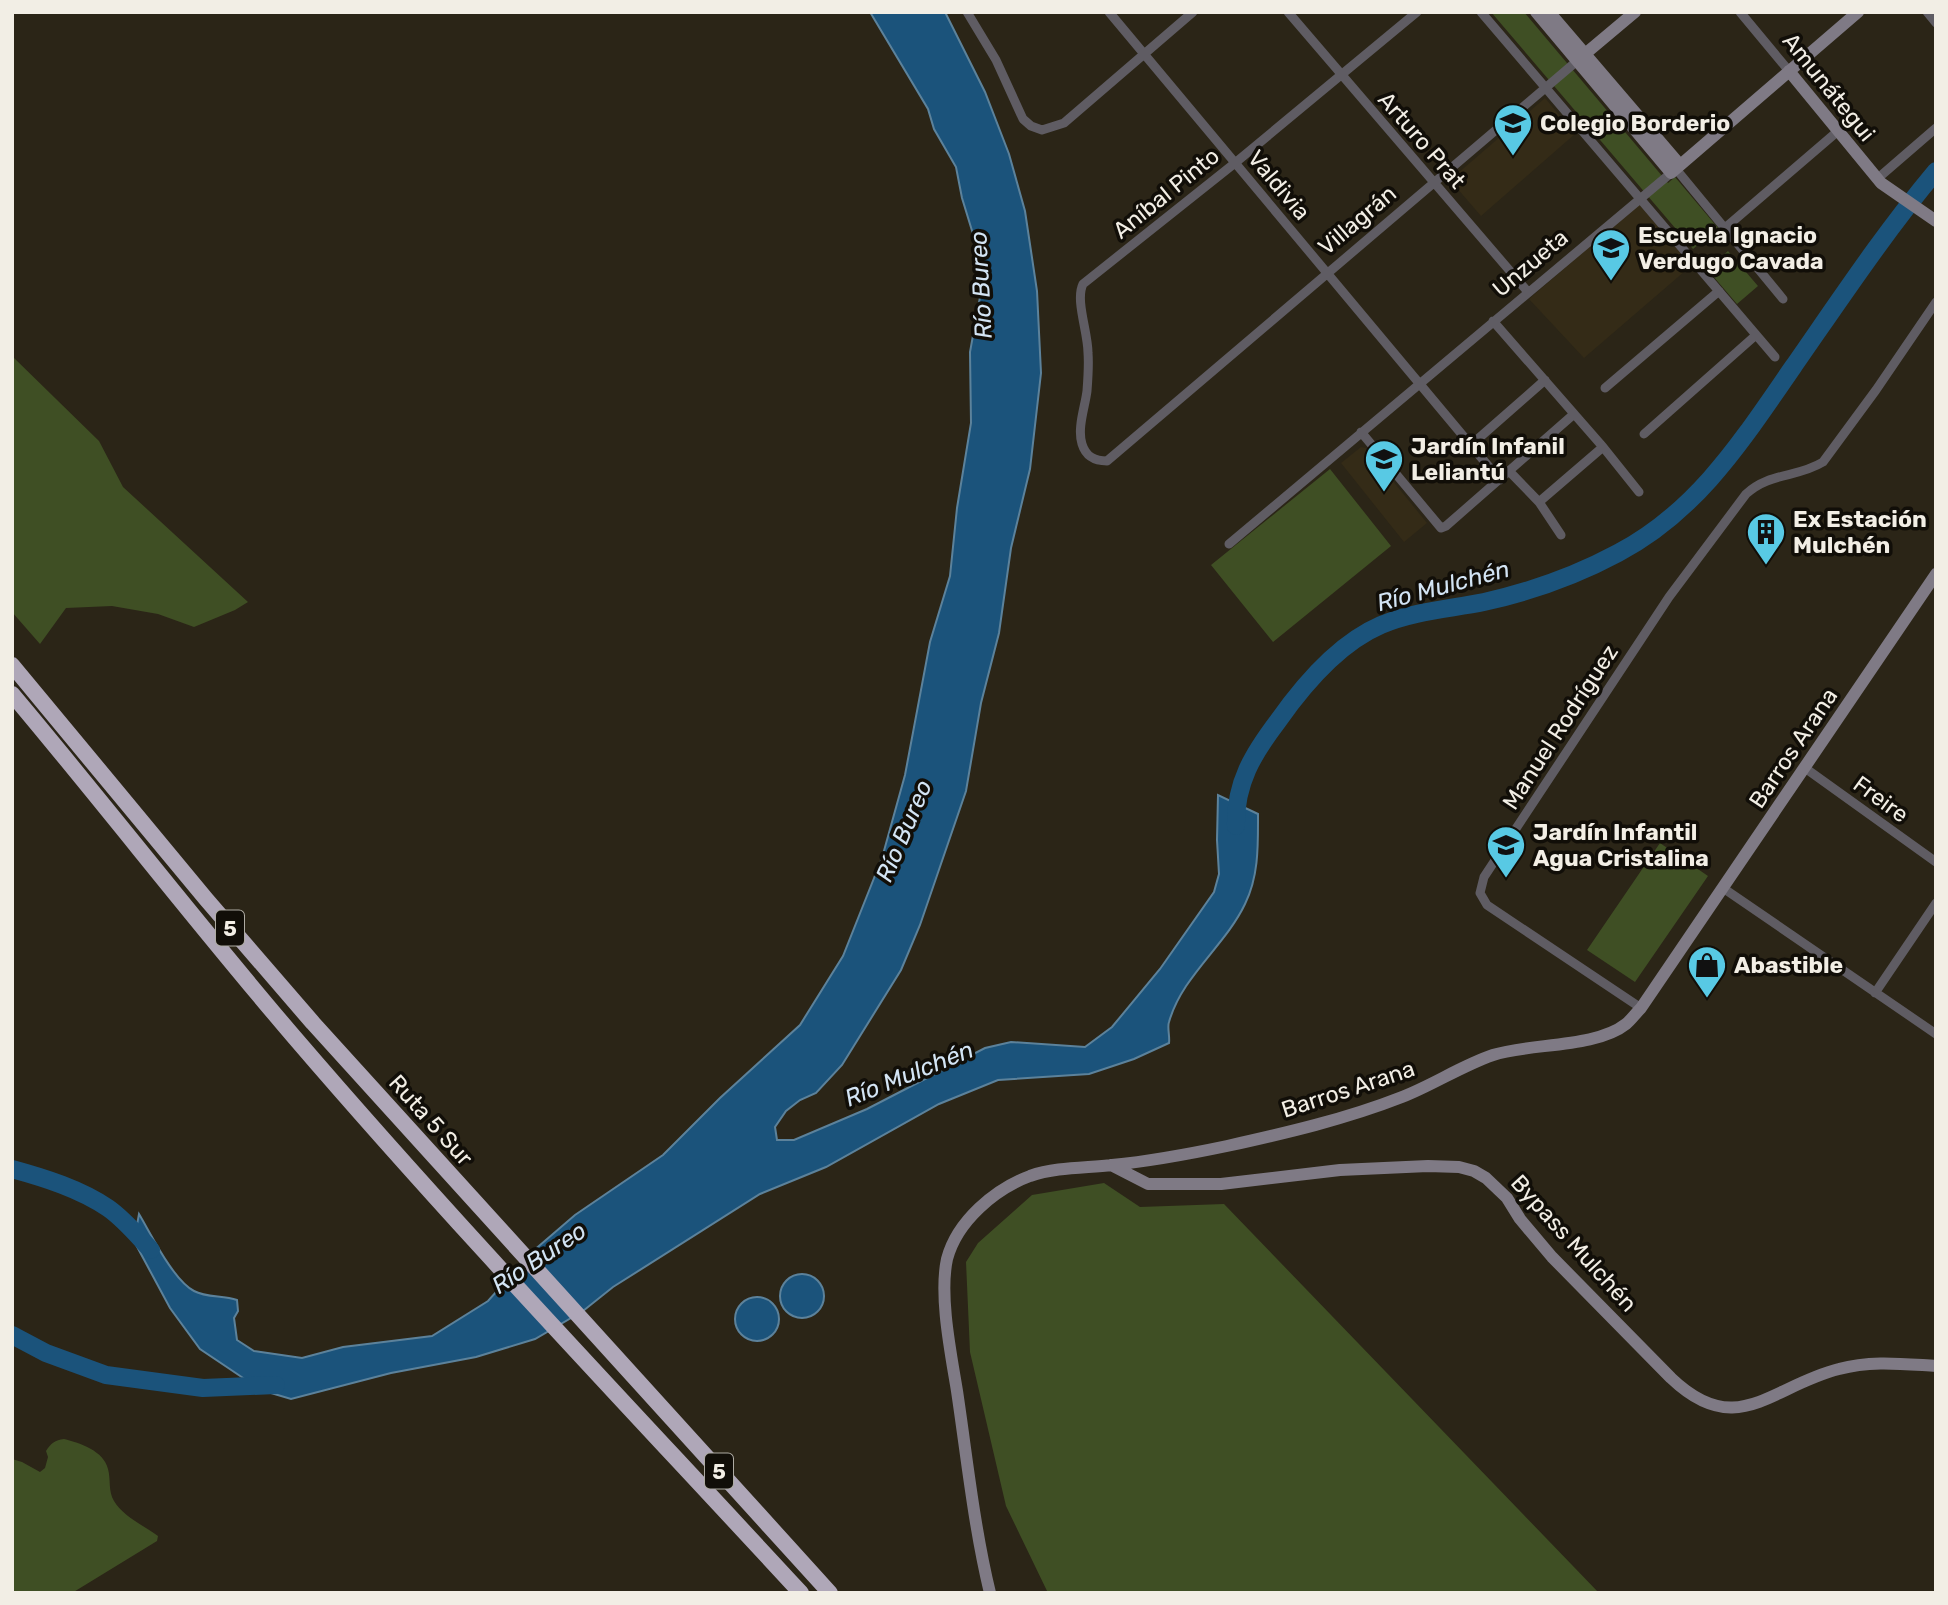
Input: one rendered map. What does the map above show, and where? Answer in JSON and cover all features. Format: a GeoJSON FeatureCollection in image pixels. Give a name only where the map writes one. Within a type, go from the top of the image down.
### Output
{"type":"FeatureCollection","features":[{"type":"Feature","properties":{"kind":"highway","name":"Ruta 5 Sur"},"geometry":{"type":"LineString","coordinates":[[12,665],[250,951],[830,1593]]}},
{"type":"Feature","properties":{"kind":"highway","name":"Ruta 5 Sur"},"geometry":{"type":"LineString","coordinates":[[12,694],[295,1039],[801,1593]]}},
{"type":"Feature","properties":{"kind":"main road"},"geometry":{"type":"LineString","coordinates":[[1535,12],[1581,58],[1676,169]]}},
{"type":"Feature","properties":{"kind":"main road"},"geometry":{"type":"LineString","coordinates":[[1549,12],[1581,58]]}},
{"type":"Feature","properties":{"kind":"main road","name":"Villagrán"},"geometry":{"type":"LineString","coordinates":[[1581,58],[1635,12]]}},
{"type":"Feature","properties":{"kind":"main road","name":"Unzueta"},"geometry":{"type":"LineString","coordinates":[[1676,169],[1858,12]]}},
{"type":"Feature","properties":{"kind":"main road","name":"Amunátegui"},"geometry":{"type":"LineString","coordinates":[[1789,71],[1882,183],[1936,221]]}},
{"type":"Feature","properties":{"kind":"main road","name":"Barros Arana"},"geometry":{"type":"LineString","coordinates":[[990,1593],[971,1491],[948,1329],[946,1295],[947,1259],[959,1234],[974,1214],[1006,1188],[1032,1175],[1225,1146],[1359,1112],[1406,1096],[1492,1056],[1523,1048],[1583,1041],[1627,1024],[1641,1008],[1936,574]]}},
{"type":"Feature","properties":{"kind":"main road","name":"Bypass Mulchén"},"geometry":{"type":"LineString","coordinates":[[1111,1165],[1148,1184],[1221,1184],[1340,1170],[1428,1166],[1459,1167],[1474,1171],[1486,1178],[1507,1198],[1520,1219],[1552,1257],[1671,1378],[1690,1395],[1716,1406],[1750,1406],[1811,1378],[1850,1366],[1885,1363],[1936,1366]]}},
{"type":"Feature","properties":{"kind":"street"},"geometry":{"type":"LineString","coordinates":[[967,12],[996,60],[1023,119],[1042,130],[1065,123],[1193,12]]}},
{"type":"Feature","properties":{"kind":"street","name":"Valdivia"},"geometry":{"type":"LineString","coordinates":[[1109,12],[1500,480]]}},
{"type":"Feature","properties":{"kind":"street","name":"Arturo Prat"},"geometry":{"type":"LineString","coordinates":[[1288,12],[1528,292]]}},
{"type":"Feature","properties":{"kind":"street","name":"Aníbal Pinto"},"geometry":{"type":"LineString","coordinates":[[1107,461],[1096,461],[1091,457],[1084,449],[1080,437],[1088,368],[1086,330],[1079,302],[1083,284],[1235,163],[1416,12]]}},
{"type":"Feature","properties":{"kind":"street"},"geometry":{"type":"LineString","coordinates":[[1481,12],[1775,358]]}},
{"type":"Feature","properties":{"kind":"street","name":"Amunátegui"},"geometry":{"type":"LineString","coordinates":[[1740,12],[1789,71]]}},
{"type":"Feature","properties":{"kind":"street"},"geometry":{"type":"LineString","coordinates":[[1927,12],[1936,23]]}},
{"type":"Feature","properties":{"kind":"street","name":"Villagrán"},"geometry":{"type":"LineString","coordinates":[[1107,461],[1581,58]]}},
{"type":"Feature","properties":{"kind":"street"},"geometry":{"type":"LineString","coordinates":[[1882,183],[1936,128]]}},
{"type":"Feature","properties":{"kind":"street"},"geometry":{"type":"LineString","coordinates":[[1725,228],[1838,131]]}},
{"type":"Feature","properties":{"kind":"street"},"geometry":{"type":"LineString","coordinates":[[1676,169],[1783,299]]}},
{"type":"Feature","properties":{"kind":"street","name":"Unzueta"},"geometry":{"type":"LineString","coordinates":[[1229,544],[1676,169]]}},
{"type":"Feature","properties":{"kind":"street"},"geometry":{"type":"LineString","coordinates":[[1605,388],[1719,291]]}},
{"type":"Feature","properties":{"kind":"street","name":"Manuel Rodríguez"},"geometry":{"type":"LineString","coordinates":[[1641,1008],[1487,905],[1480,894],[1484,877],[1669,597],[1746,494],[1758,484],[1823,463],[1936,302]]}},
{"type":"Feature","properties":{"kind":"street"},"geometry":{"type":"LineString","coordinates":[[1493,321],[1639,492]]}},
{"type":"Feature","properties":{"kind":"street"},"geometry":{"type":"LineString","coordinates":[[1644,434],[1756,335]]}},
{"type":"Feature","properties":{"kind":"street"},"geometry":{"type":"LineString","coordinates":[[1471,445],[1545,380]]}},
{"type":"Feature","properties":{"kind":"street"},"geometry":{"type":"LineString","coordinates":[[1361,432],[1441,528],[1510,472],[1574,414]]}},
{"type":"Feature","properties":{"kind":"street"},"geometry":{"type":"LineString","coordinates":[[1539,502],[1603,447]]}},
{"type":"Feature","properties":{"kind":"street"},"geometry":{"type":"LineString","coordinates":[[1510,472],[1539,502],[1561,536]]}},
{"type":"Feature","properties":{"kind":"street","name":"Freire"},"geometry":{"type":"LineString","coordinates":[[1805,768],[1936,862]]}},
{"type":"Feature","properties":{"kind":"street"},"geometry":{"type":"LineString","coordinates":[[1723,888],[1936,1034]]}},
{"type":"Feature","properties":{"kind":"street"},"geometry":{"type":"LineString","coordinates":[[1875,993],[1936,903]]}},
{"type":"Feature","properties":{"kind":"shaded area","name":"Colegio Borderio"},"geometry":{"type":"Polygon","coordinates":[[[1545,98],[1575,134],[1481,216],[1450,180],[1545,98]]]}},
{"type":"Feature","properties":{"kind":"shaded area","name":"Escuela Ignacio Verdugo Cavada"},"geometry":{"type":"Polygon","coordinates":[[[1639,204],[1692,265],[1584,358],[1529,299],[1639,204]]]}},
{"type":"Feature","properties":{"kind":"shaded area","name":"Jardín Infanil Leliantú"},"geometry":{"type":"Polygon","coordinates":[[[1361,447],[1366,448],[1427,523],[1404,542],[1341,463],[1361,447]]]}},
{"type":"Feature","properties":{"kind":"green space"},"geometry":{"type":"Polygon","coordinates":[[[1491,12],[1524,12],[1668,183],[1675,177],[1718,228],[1693,249],[1491,12]]]}},
{"type":"Feature","properties":{"kind":"green space"},"geometry":{"type":"Polygon","coordinates":[[[1728,251],[1758,286],[1737,304],[1707,269],[1728,251]]]}},
{"type":"Feature","properties":{"kind":"green space"},"geometry":{"type":"Polygon","coordinates":[[[12,356],[99,441],[123,487],[248,602],[194,627],[158,614],[112,606],[66,608],[40,644],[12,612],[12,356]]]}},
{"type":"Feature","properties":{"kind":"green space"},"geometry":{"type":"Polygon","coordinates":[[[1330,469],[1391,546],[1273,642],[1211,565],[1330,469]]]}},
{"type":"Feature","properties":{"kind":"green space"},"geometry":{"type":"Polygon","coordinates":[[[1660,843],[1708,876],[1635,982],[1587,950],[1660,843]]]}},
{"type":"Feature","properties":{"kind":"green space"},"geometry":{"type":"Polygon","coordinates":[[[1104,1183],[1140,1207],[1224,1204],[1599,1593],[1048,1593],[1006,1506],[970,1352],[966,1262],[978,1243],[1032,1195],[1104,1183]]]}},
{"type":"Feature","properties":{"kind":"green space"},"geometry":{"type":"Polygon","coordinates":[[[64,1439],[84,1446],[102,1457],[108,1469],[114,1501],[128,1516],[158,1536],[157,1541],[72,1593],[12,1593],[12,1459],[40,1472],[45,1468],[48,1448],[56,1441],[64,1439]]]}},
{"type":"Feature","properties":{"kind":"water"},"geometry":{"type":"Polygon","coordinates":[[[870,12],[945,12],[985,92],[1009,154],[1025,211],[1037,291],[1041,373],[1030,469],[1011,548],[999,633],[981,703],[966,791],[920,925],[901,970],[842,1065],[816,1093],[800,1100],[786,1111],[775,1127],[777,1140],[794,1140],[867,1109],[985,1048],[1011,1042],[1085,1047],[1112,1027],[1160,969],[1214,892],[1219,874],[1218,795],[1258,814],[1258,849],[1250,893],[1227,934],[1193,976],[1175,1005],[1168,1026],[1169,1043],[1134,1059],[1089,1074],[998,1080],[939,1104],[826,1167],[760,1194],[613,1287],[583,1311],[535,1339],[476,1357],[391,1373],[291,1399],[261,1390],[200,1349],[170,1308],[134,1241],[139,1214],[163,1256],[186,1285],[199,1293],[237,1300],[238,1311],[234,1318],[237,1340],[254,1351],[302,1358],[343,1347],[432,1336],[488,1301],[532,1252],[575,1215],[663,1155],[720,1098],[800,1025],[843,956],[882,858],[905,775],[930,642],[950,576],[957,508],[971,423],[970,352],[982,286],[973,234],[956,167],[934,129],[928,109],[870,12]]]}},
{"type":"Feature","properties":{"kind":"water"},"geometry":{"type":"Polygon","coordinates":[[[802,1274],[811,1275],[818,1280],[823,1287],[823,1305],[818,1312],[811,1317],[802,1318],[793,1317],[786,1312],[781,1305],[780,1296],[781,1287],[786,1280],[793,1275],[802,1274]]]}},
{"type":"Feature","properties":{"kind":"water"},"geometry":{"type":"Polygon","coordinates":[[[757,1297],[766,1298],[773,1303],[778,1310],[778,1328],[773,1335],[766,1340],[757,1341],[748,1340],[741,1335],[736,1328],[735,1319],[736,1310],[741,1303],[748,1298],[757,1297]]]}},
{"type":"Feature","properties":{"kind":"waterway","name":"Río Mulchén"},"geometry":{"type":"LineString","coordinates":[[1236,826],[1236,810],[1242,783],[1253,757],[1311,679],[1351,642],[1394,620],[1501,598],[1586,569],[1646,536],[1695,495],[1756,421],[1880,243],[1936,171]]}},
{"type":"Feature","properties":{"kind":"waterway","name":"Río Bureo"},"geometry":{"type":"LineString","coordinates":[[12,1169],[62,1185],[97,1201],[120,1217],[151,1250]]}},
{"type":"Feature","properties":{"kind":"waterway","name":"Río Bureo"},"geometry":{"type":"LineString","coordinates":[[12,1335],[46,1353],[106,1375],[203,1388],[276,1385]]}},
{"type":"Feature","properties":{"kind":"place","name":"Colegio Borderio"},"geometry":{"type":"Point","coordinates":[1513,157]}},
{"type":"Feature","properties":{"kind":"place","name":"Escuela Ignacio Verdugo Cavada"},"geometry":{"type":"Point","coordinates":[1611,282]}},
{"type":"Feature","properties":{"kind":"place","name":"Jardín Infanil Leliantú"},"geometry":{"type":"Point","coordinates":[1384,493]}},
{"type":"Feature","properties":{"kind":"place","name":"Ex Estación Mulchén"},"geometry":{"type":"Point","coordinates":[1766,566]}},
{"type":"Feature","properties":{"kind":"place","name":"Jardín Infantil Agua Cristalina"},"geometry":{"type":"Point","coordinates":[1506,879]}},
{"type":"Feature","properties":{"kind":"place","name":"Abastible"},"geometry":{"type":"Point","coordinates":[1707,999]}}]}
